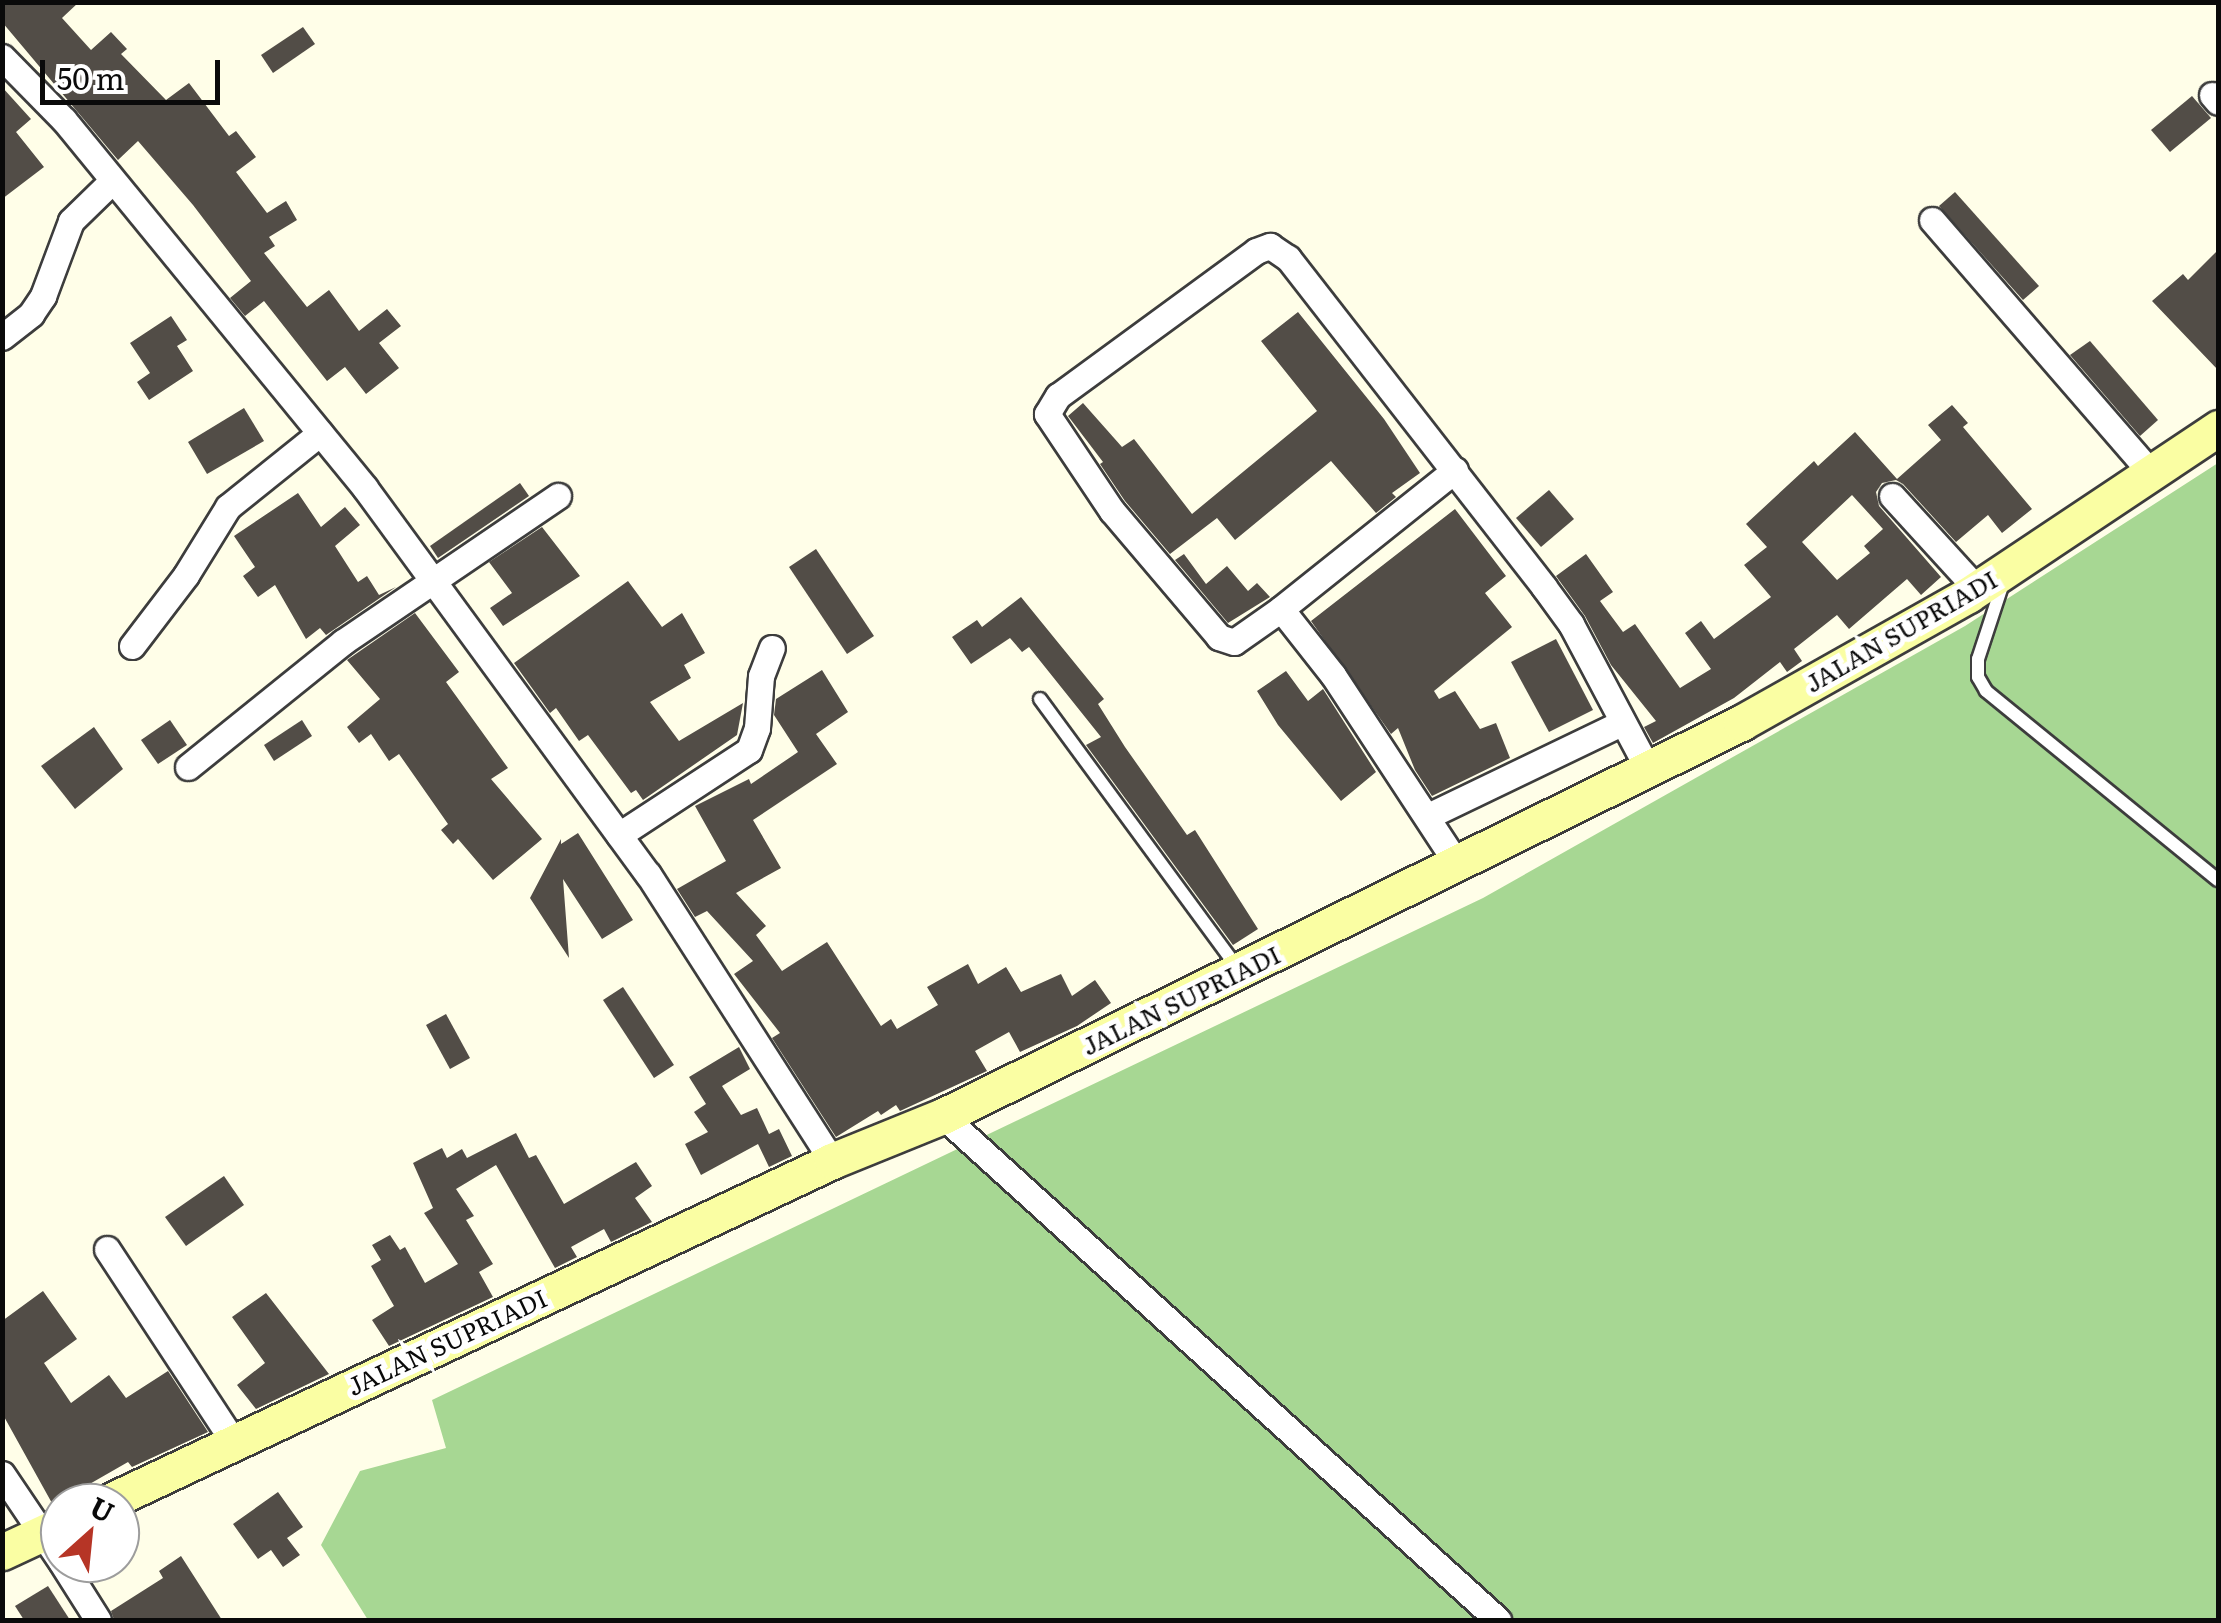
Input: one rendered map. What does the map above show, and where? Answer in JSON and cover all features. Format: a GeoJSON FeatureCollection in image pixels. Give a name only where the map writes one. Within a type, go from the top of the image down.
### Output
{"type":"FeatureCollection","features":[{"type":"Feature","properties":{"kind":"main road","name":"JALAN SUPRIADI"},"geometry":{"type":"LineString","coordinates":[[140,1487],[832,1160],[944,1116],[1741,722],[1977,590],[2218,428]]}},
{"type":"Feature","properties":{"kind":"main road"},"geometry":{"type":"LineString","coordinates":[[2,1552],[40,1547]]}},
{"type":"Feature","properties":{"kind":"street"},"geometry":{"type":"LineString","coordinates":[[2,57],[64,120],[320,433],[433,582],[619,835],[832,1160]]}},
{"type":"Feature","properties":{"kind":"street"},"geometry":{"type":"LineString","coordinates":[[2,337],[31,314],[43,296],[71,220],[112,181]]}},
{"type":"Feature","properties":{"kind":"street"},"geometry":{"type":"LineString","coordinates":[[1932,220],[2151,473]]}},
{"type":"Feature","properties":{"kind":"street"},"geometry":{"type":"LineString","coordinates":[[1455,470],[1234,642],[1218,638],[1112,511],[1050,420],[1051,401],[1256,251],[1270,246],[1288,258],[1455,470],[1570,624],[1648,769]]}},
{"type":"Feature","properties":{"kind":"street"},"geometry":{"type":"LineString","coordinates":[[132,646],[186,575],[228,506],[320,433]]}},
{"type":"Feature","properties":{"kind":"street"},"geometry":{"type":"LineString","coordinates":[[188,767],[342,642],[558,496]]}},
{"type":"Feature","properties":{"kind":"street"},"geometry":{"type":"LineString","coordinates":[[1892,496],[1977,590]]}},
{"type":"Feature","properties":{"kind":"street"},"geometry":{"type":"LineString","coordinates":[[1281,609],[1333,675],[1458,864]]}},
{"type":"Feature","properties":{"kind":"street"},"geometry":{"type":"LineString","coordinates":[[619,835],[749,750],[757,728],[761,676],[772,648]]}},
{"type":"Feature","properties":{"kind":"street"},"geometry":{"type":"LineString","coordinates":[[1428,816],[1621,722]]}},
{"type":"Feature","properties":{"kind":"street"},"geometry":{"type":"LineString","coordinates":[[944,1116],[1498,1620]]}},
{"type":"Feature","properties":{"kind":"street"},"geometry":{"type":"LineString","coordinates":[[108,1249],[234,1442]]}},
{"type":"Feature","properties":{"kind":"street"},"geometry":{"type":"LineString","coordinates":[[2,1474],[40,1524]]}},
{"type":"Feature","properties":{"kind":"street"},"geometry":{"type":"LineString","coordinates":[[77,1583],[98,1620]]}},
{"type":"Feature","properties":{"kind":"lane"},"geometry":{"type":"LineString","coordinates":[[2007,570],[1978,660],[1978,677],[1986,691],[2218,880]]}},
{"type":"Feature","properties":{"kind":"lane"},"geometry":{"type":"LineString","coordinates":[[1040,699],[1240,970]]}},
{"type":"Feature","properties":{"kind":"green space"},"geometry":{"type":"Polygon","coordinates":[[[2218,463],[2218,1620],[368,1620],[321,1545],[360,1471],[446,1448],[432,1400],[1483,898],[1965,626],[2218,463]]]}},
{"type":"Feature","properties":{"kind":"building"},"geometry":{"type":"Polygon","coordinates":[[[2,2],[79,2],[62,18],[91,50],[111,32],[127,49],[121,54],[166,100],[189,83],[229,136],[236,131],[256,157],[236,172],[267,213],[286,201],[297,220],[269,237],[275,246],[264,253],[307,307],[329,290],[359,331],[387,309],[401,326],[379,343],[399,368],[366,394],[345,367],[327,381],[264,301],[245,316],[230,298],[251,281],[193,205],[138,141],[118,160],[2,22],[2,2]]]}},
{"type":"Feature","properties":{"kind":"building"},"geometry":{"type":"Polygon","coordinates":[[[303,27],[315,44],[273,73],[261,55],[303,27]]]}},
{"type":"Feature","properties":{"kind":"building"},"geometry":{"type":"Polygon","coordinates":[[[2,87],[31,119],[16,132],[44,167],[2,199],[2,87]]]}},
{"type":"Feature","properties":{"kind":"building"},"geometry":{"type":"Polygon","coordinates":[[[2192,96],[2211,118],[2170,152],[2151,130],[2192,96]]]}},
{"type":"Feature","properties":{"kind":"building"},"geometry":{"type":"Polygon","coordinates":[[[1955,192],[2039,286],[2023,300],[1939,206],[1955,192]]]}},
{"type":"Feature","properties":{"kind":"building"},"geometry":{"type":"Polygon","coordinates":[[[2218,250],[2218,370],[2152,301],[2183,274],[2188,280],[2218,250]]]}},
{"type":"Feature","properties":{"kind":"building"},"geometry":{"type":"Polygon","coordinates":[[[1298,312],[1384,419],[1420,473],[1392,493],[1396,497],[1376,513],[1331,461],[1235,540],[1217,518],[1170,554],[1125,501],[1100,464],[1103,462],[1068,416],[1083,403],[1122,447],[1134,439],[1192,514],[1317,411],[1261,341],[1298,312]]]}},
{"type":"Feature","properties":{"kind":"building"},"geometry":{"type":"Polygon","coordinates":[[[171,316],[187,340],[177,346],[193,371],[149,400],[137,382],[150,373],[130,343],[171,316]]]}},
{"type":"Feature","properties":{"kind":"building"},"geometry":{"type":"Polygon","coordinates":[[[2090,341],[2158,420],[2140,436],[2070,355],[2090,341]]]}},
{"type":"Feature","properties":{"kind":"building"},"geometry":{"type":"Polygon","coordinates":[[[1952,405],[1968,423],[1963,427],[2032,509],[2002,533],[1988,515],[1956,542],[1903,484],[1896,480],[1882,483],[1876,492],[1879,506],[1941,577],[1921,595],[1907,579],[1849,629],[1837,615],[1794,649],[1802,661],[1787,672],[1780,662],[1734,698],[1653,743],[1644,727],[1656,721],[1611,665],[1585,616],[1556,576],[1586,554],[1613,592],[1600,601],[1623,632],[1635,624],[1680,688],[1711,669],[1685,633],[1701,621],[1714,639],[1771,597],[1744,565],[1767,547],[1746,524],[1814,461],[1818,466],[1855,432],[1897,479],[1941,440],[1928,425],[1952,405]],[[1852,495],[1802,542],[1837,580],[1870,553],[1864,546],[1883,529],[1852,495]]]}},
{"type":"Feature","properties":{"kind":"building"},"geometry":{"type":"Polygon","coordinates":[[[244,408],[264,441],[207,474],[188,442],[244,408]]]}},
{"type":"Feature","properties":{"kind":"building"},"geometry":{"type":"Polygon","coordinates":[[[520,483],[529,496],[438,558],[430,546],[520,483]]]}},
{"type":"Feature","properties":{"kind":"building"},"geometry":{"type":"Polygon","coordinates":[[[1549,490],[1574,519],[1541,547],[1516,518],[1549,490]]]}},
{"type":"Feature","properties":{"kind":"building"},"geometry":{"type":"Polygon","coordinates":[[[298,493],[321,527],[345,507],[360,525],[335,546],[358,582],[367,576],[379,595],[396,587],[326,635],[320,628],[306,639],[275,585],[258,597],[243,576],[255,567],[234,536],[298,493]]]}},
{"type":"Feature","properties":{"kind":"building"},"geometry":{"type":"Polygon","coordinates":[[[1455,509],[1506,576],[1485,593],[1512,627],[1434,691],[1439,699],[1455,691],[1480,729],[1496,723],[1510,758],[1432,796],[1415,770],[1398,728],[1391,734],[1311,621],[1455,509]]]}},
{"type":"Feature","properties":{"kind":"building"},"geometry":{"type":"Polygon","coordinates":[[[542,527],[580,576],[503,626],[490,608],[512,593],[489,562],[542,527]]]}},
{"type":"Feature","properties":{"kind":"building"},"geometry":{"type":"Polygon","coordinates":[[[816,549],[874,636],[847,654],[789,567],[816,549]]]}},
{"type":"Feature","properties":{"kind":"building"},"geometry":{"type":"Polygon","coordinates":[[[1184,554],[1206,584],[1227,566],[1248,591],[1257,583],[1270,597],[1228,623],[1175,560],[1184,554]]]}},
{"type":"Feature","properties":{"kind":"building"},"geometry":{"type":"Polygon","coordinates":[[[628,581],[662,627],[682,613],[705,653],[684,665],[691,678],[650,702],[679,741],[743,703],[737,735],[643,800],[636,790],[631,793],[588,735],[579,741],[556,708],[550,713],[514,663],[628,581]]]}},
{"type":"Feature","properties":{"kind":"building"},"geometry":{"type":"Polygon","coordinates":[[[1021,597],[1104,699],[1098,704],[1125,747],[1187,835],[1195,830],[1258,929],[1233,945],[1086,745],[1101,737],[1029,647],[1022,652],[1010,638],[971,664],[952,637],[977,620],[982,627],[1021,597]]]}},
{"type":"Feature","properties":{"kind":"building"},"geometry":{"type":"Polygon","coordinates":[[[415,613],[459,672],[446,682],[508,768],[491,779],[542,839],[493,880],[458,839],[453,844],[441,830],[448,824],[399,754],[389,761],[371,734],[359,743],[347,727],[380,699],[347,660],[415,613]]]}},
{"type":"Feature","properties":{"kind":"building"},"geometry":{"type":"Polygon","coordinates":[[[1556,639],[1593,710],[1549,732],[1511,662],[1556,639]]]}},
{"type":"Feature","properties":{"kind":"building"},"geometry":{"type":"Polygon","coordinates":[[[822,670],[848,712],[816,734],[837,764],[753,820],[781,868],[736,893],[766,926],[756,935],[782,971],[827,942],[881,1026],[891,1019],[897,1029],[938,1005],[927,987],[968,964],[978,984],[1006,967],[1021,992],[1061,974],[1072,996],[1095,980],[1111,1003],[1077,1026],[1020,1052],[1009,1032],[975,1051],[987,1071],[900,1111],[896,1105],[881,1115],[878,1111],[836,1137],[772,1038],[780,1033],[734,974],[753,961],[707,911],[695,917],[677,889],[726,861],[695,806],[749,779],[751,784],[798,752],[774,715],[776,699],[822,670]]]}},
{"type":"Feature","properties":{"kind":"building"},"geometry":{"type":"Polygon","coordinates":[[[1286,671],[1308,701],[1323,689],[1376,772],[1341,801],[1278,725],[1257,691],[1286,671]]]}},
{"type":"Feature","properties":{"kind":"building"},"geometry":{"type":"Polygon","coordinates":[[[170,720],[187,745],[158,764],[141,740],[170,720]]]}},
{"type":"Feature","properties":{"kind":"building"},"geometry":{"type":"Polygon","coordinates":[[[302,720],[312,736],[274,761],[264,745],[302,720]]]}},
{"type":"Feature","properties":{"kind":"building"},"geometry":{"type":"Polygon","coordinates":[[[94,727],[123,769],[75,809],[41,766],[94,727]]]}},
{"type":"Feature","properties":{"kind":"building"},"geometry":{"type":"Polygon","coordinates":[[[578,833],[633,920],[602,939],[563,879],[569,958],[530,898],[561,839],[561,844],[578,833]]]}},
{"type":"Feature","properties":{"kind":"building"},"geometry":{"type":"Polygon","coordinates":[[[623,987],[674,1065],[654,1078],[603,1000],[623,987]]]}},
{"type":"Feature","properties":{"kind":"building"},"geometry":{"type":"Polygon","coordinates":[[[446,1014],[470,1058],[450,1069],[426,1025],[446,1014]]]}},
{"type":"Feature","properties":{"kind":"building"},"geometry":{"type":"Polygon","coordinates":[[[739,1047],[750,1069],[722,1086],[741,1115],[757,1108],[769,1134],[779,1129],[792,1156],[769,1167],[758,1144],[701,1175],[685,1144],[708,1132],[694,1112],[706,1104],[689,1077],[739,1047]]]}},
{"type":"Feature","properties":{"kind":"building"},"geometry":{"type":"Polygon","coordinates":[[[516,1133],[529,1158],[536,1155],[564,1204],[636,1162],[652,1186],[635,1198],[652,1222],[611,1242],[604,1229],[571,1247],[577,1257],[555,1268],[496,1165],[456,1189],[474,1216],[466,1220],[493,1264],[479,1272],[493,1297],[389,1346],[372,1320],[394,1306],[371,1266],[381,1260],[372,1245],[390,1235],[400,1250],[405,1247],[425,1283],[458,1264],[424,1213],[433,1208],[413,1163],[442,1148],[447,1158],[462,1149],[467,1158],[516,1133]]]}},
{"type":"Feature","properties":{"kind":"building"},"geometry":{"type":"Polygon","coordinates":[[[224,1176],[244,1205],[186,1246],[165,1217],[224,1176]]]}},
{"type":"Feature","properties":{"kind":"building"},"geometry":{"type":"Polygon","coordinates":[[[43,1291],[77,1339],[44,1363],[71,1403],[109,1375],[126,1398],[168,1371],[208,1432],[132,1467],[128,1462],[91,1483],[41,1483],[2,1413],[2,1321],[43,1291]]]}},
{"type":"Feature","properties":{"kind":"building"},"geometry":{"type":"Polygon","coordinates":[[[266,1293],[329,1374],[256,1409],[237,1385],[265,1363],[232,1317],[266,1293]]]}},
{"type":"Feature","properties":{"kind":"building"},"geometry":{"type":"Polygon","coordinates":[[[278,1492],[303,1527],[287,1538],[300,1555],[283,1567],[271,1550],[258,1559],[233,1524],[278,1492]]]}},
{"type":"Feature","properties":{"kind":"building"},"geometry":{"type":"Polygon","coordinates":[[[181,1556],[222,1620],[114,1620],[111,1611],[163,1578],[159,1571],[181,1556]]]}},
{"type":"Feature","properties":{"kind":"building"},"geometry":{"type":"Polygon","coordinates":[[[48,1586],[70,1620],[24,1620],[15,1606],[48,1586]]]}}]}
